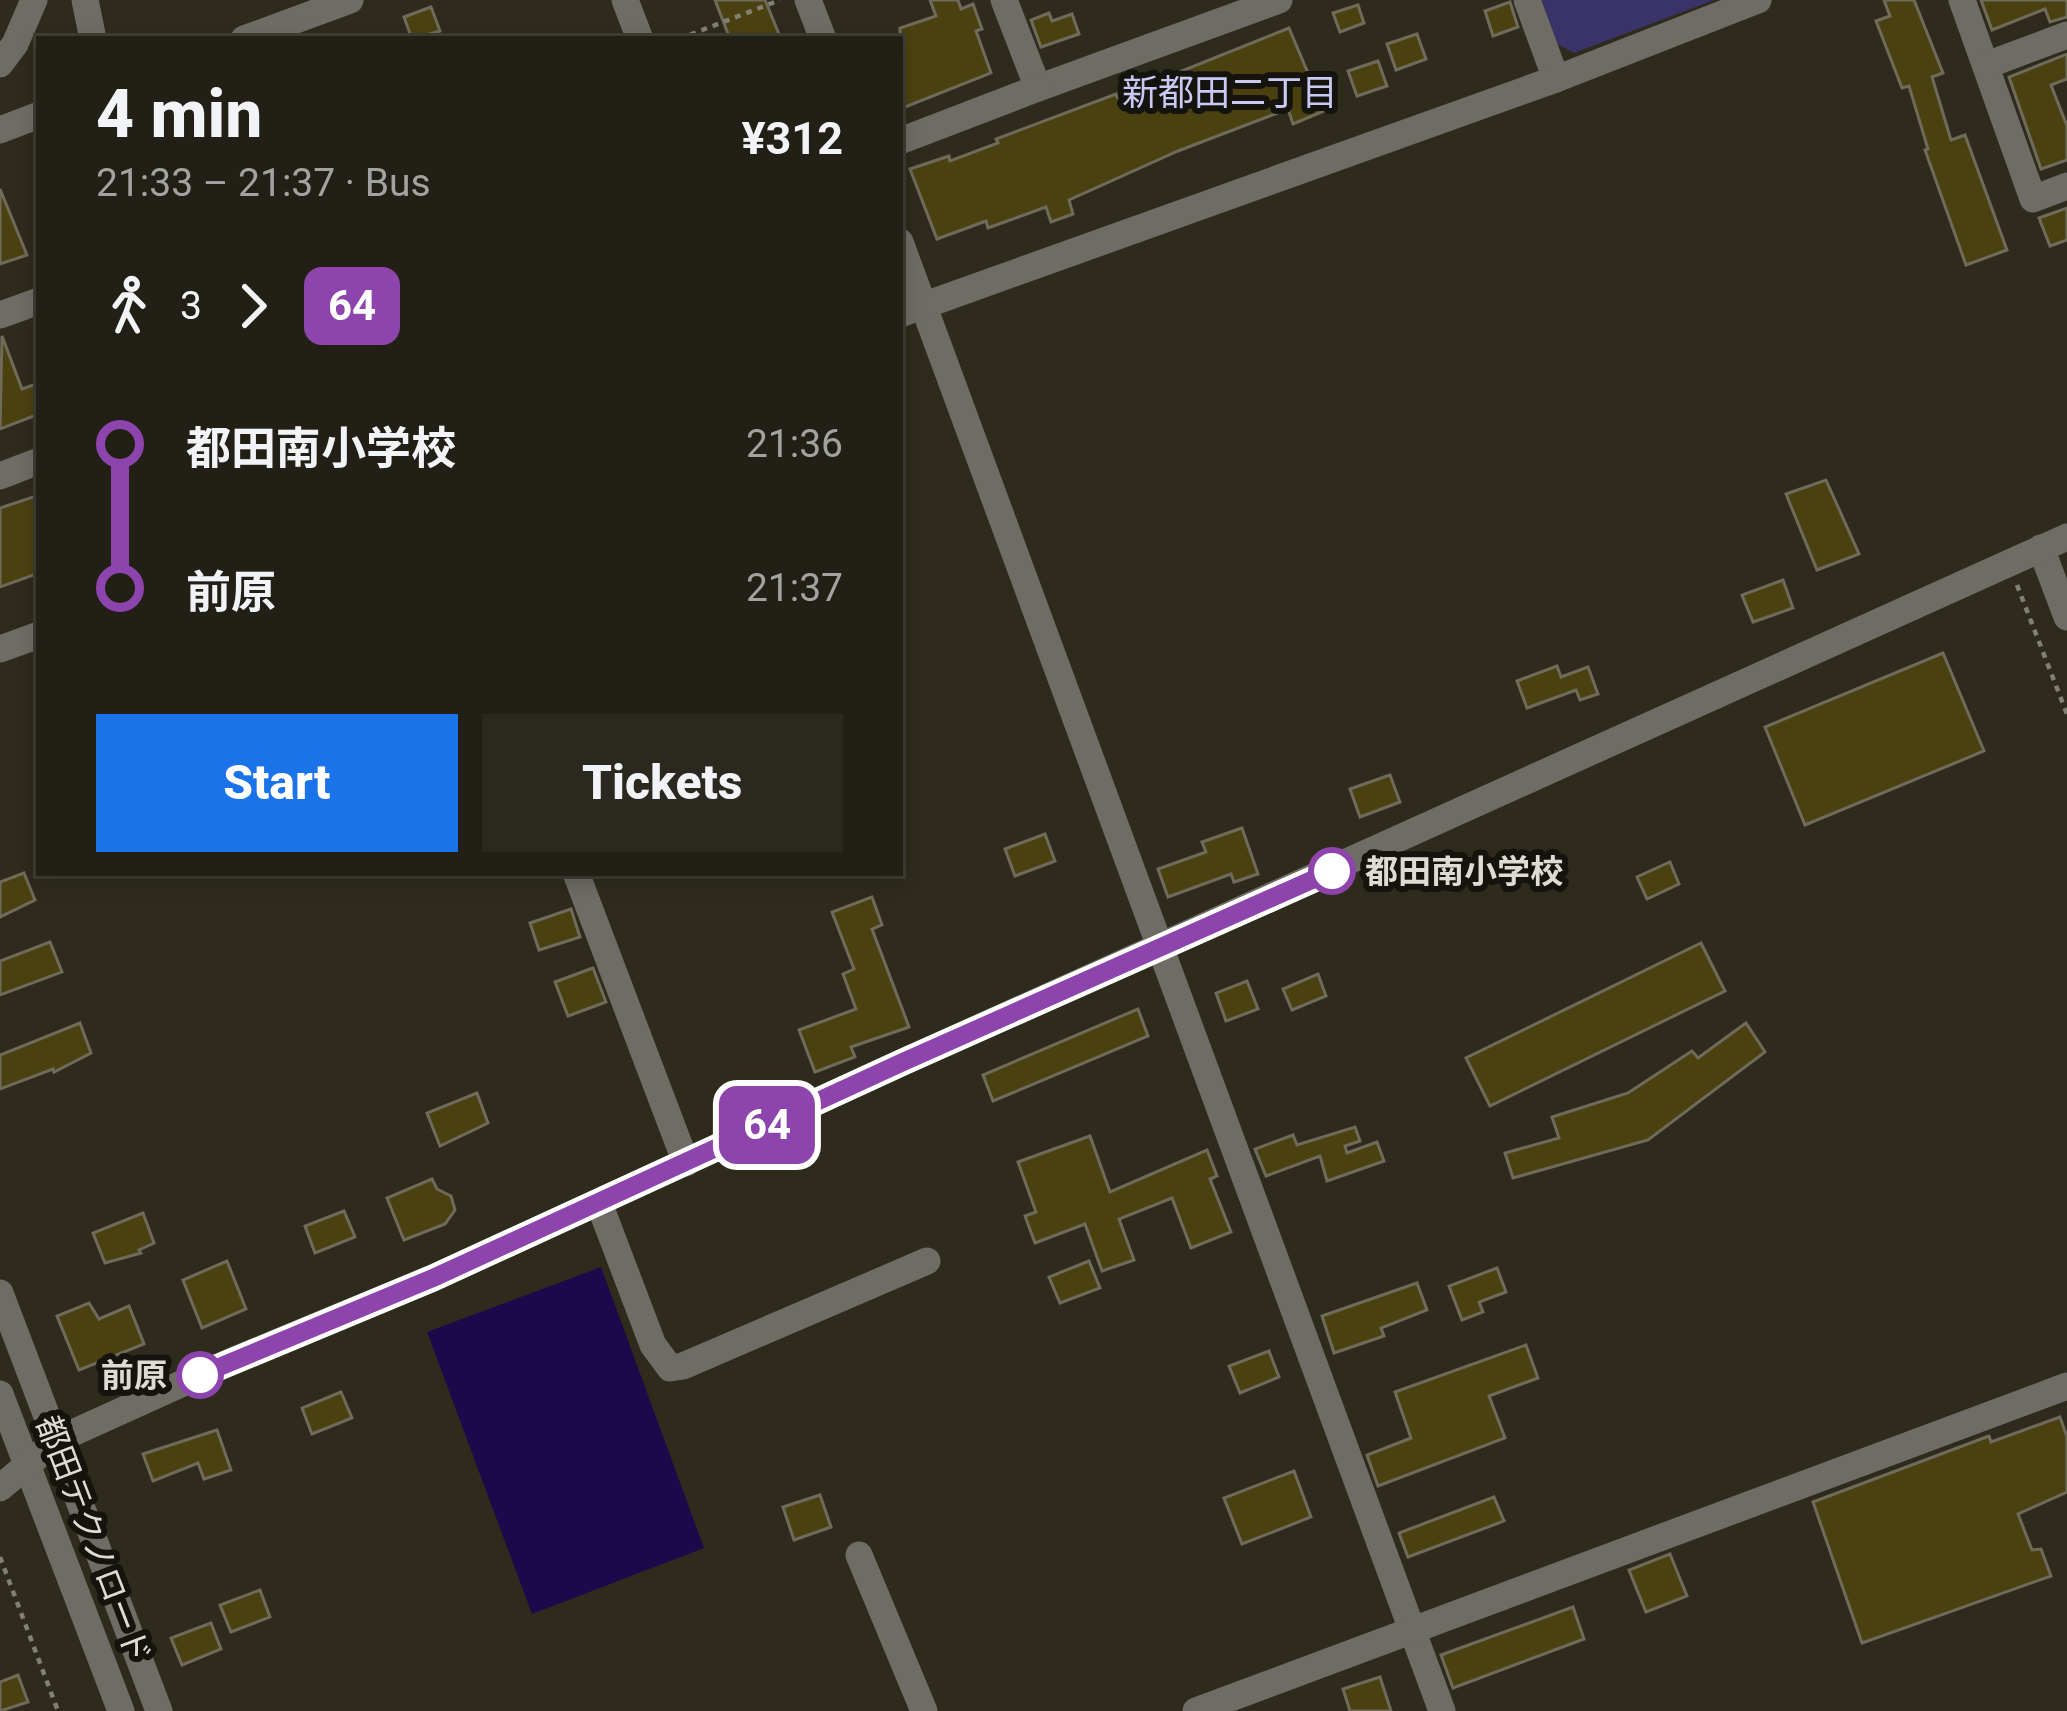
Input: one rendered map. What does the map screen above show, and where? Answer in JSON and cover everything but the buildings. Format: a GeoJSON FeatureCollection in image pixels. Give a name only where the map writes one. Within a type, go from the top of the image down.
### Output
{"type":"FeatureCollection","features":[{"type":"Feature","properties":{"kind":"street"},"geometry":{"type":"LineString","coordinates":[[0,64],[15,44],[34,0]]}},
{"type":"Feature","properties":{"kind":"street"},"geometry":{"type":"LineString","coordinates":[[72,0],[89,22]]}},
{"type":"Feature","properties":{"kind":"street"},"geometry":{"type":"LineString","coordinates":[[252,36],[350,0]]}},
{"type":"Feature","properties":{"kind":"street"},"geometry":{"type":"LineString","coordinates":[[625,0],[639,36]]}},
{"type":"Feature","properties":{"kind":"street"},"geometry":{"type":"LineString","coordinates":[[808,0],[822,36]]}},
{"type":"Feature","properties":{"kind":"street"},"geometry":{"type":"LineString","coordinates":[[1004,0],[1038,88]]}},
{"type":"Feature","properties":{"kind":"street"},"geometry":{"type":"LineString","coordinates":[[903,140],[1279,0]]}},
{"type":"Feature","properties":{"kind":"street"},"geometry":{"type":"LineString","coordinates":[[1527,0],[1556,79]]}},
{"type":"Feature","properties":{"kind":"street"},"geometry":{"type":"LineString","coordinates":[[912,310],[1556,79],[1758,0]]}},
{"type":"Feature","properties":{"kind":"street"},"geometry":{"type":"LineString","coordinates":[[1962,0],[2033,199],[2067,186]]}},
{"type":"Feature","properties":{"kind":"street"},"geometry":{"type":"LineString","coordinates":[[1987,64],[2067,34]]}},
{"type":"Feature","properties":{"kind":"street"},"geometry":{"type":"LineString","coordinates":[[0,130],[36,116]]}},
{"type":"Feature","properties":{"kind":"street"},"geometry":{"type":"LineString","coordinates":[[903,259],[912,310],[1159,948],[1442,1711]]}},
{"type":"Feature","properties":{"kind":"street"},"geometry":{"type":"LineString","coordinates":[[0,315],[36,302]]}},
{"type":"Feature","properties":{"kind":"street"},"geometry":{"type":"LineString","coordinates":[[0,476],[36,462]]}},
{"type":"Feature","properties":{"kind":"street"},"geometry":{"type":"LineString","coordinates":[[0,1488],[57,1440],[599,1203],[2054,543],[2067,617]]}},
{"type":"Feature","properties":{"kind":"street"},"geometry":{"type":"LineString","coordinates":[[0,650],[36,636]]}},
{"type":"Feature","properties":{"kind":"street"},"geometry":{"type":"LineString","coordinates":[[577,876],[686,1163]]}},
{"type":"Feature","properties":{"kind":"street"},"geometry":{"type":"LineString","coordinates":[[599,1203],[653,1346],[670,1368],[926,1261]]}},
{"type":"Feature","properties":{"kind":"street","name":"都田テクノロード"},"geometry":{"type":"LineString","coordinates":[[0,1294],[159,1711]]}},
{"type":"Feature","properties":{"kind":"street"},"geometry":{"type":"LineString","coordinates":[[1196,1711],[2067,1386]]}},
{"type":"Feature","properties":{"kind":"street","name":"都田テクノロード"},"geometry":{"type":"LineString","coordinates":[[0,1394],[121,1711]]}},
{"type":"Feature","properties":{"kind":"street"},"geometry":{"type":"LineString","coordinates":[[859,1555],[924,1711]]}},
{"type":"Feature","properties":{"kind":"path"},"geometry":{"type":"LineString","coordinates":[[687,36],[781,0]]}},
{"type":"Feature","properties":{"kind":"path"},"geometry":{"type":"LineString","coordinates":[[2013,574],[2067,714]]}},
{"type":"Feature","properties":{"kind":"path"},"geometry":{"type":"LineString","coordinates":[[0,1557],[58,1711]]}},
{"type":"Feature","properties":{"kind":"shaded area"},"geometry":{"type":"Polygon","coordinates":[[[1542,0],[1714,0],[1574,53],[1557,44],[1542,0]]]}},
{"type":"Feature","properties":{"kind":"shaded area"},"geometry":{"type":"Polygon","coordinates":[[[601,1267],[704,1548],[532,1614],[427,1332],[601,1267]]]}},
{"type":"Feature","properties":{"kind":"bus line","name":"64"},"geometry":{"type":"LineString","coordinates":[[200,1375],[433,1278],[1332,871]]}},
{"type":"Feature","properties":{"kind":"place","name":"都田南小学校"},"geometry":{"type":"Point","coordinates":[1332,871]}},
{"type":"Feature","properties":{"kind":"place","name":"前原"},"geometry":{"type":"Point","coordinates":[200,1375]}},
{"type":"Feature","properties":{"kind":"district","name":"新都田二丁目"},"geometry":{"type":"Point","coordinates":[1230,92]}}]}
